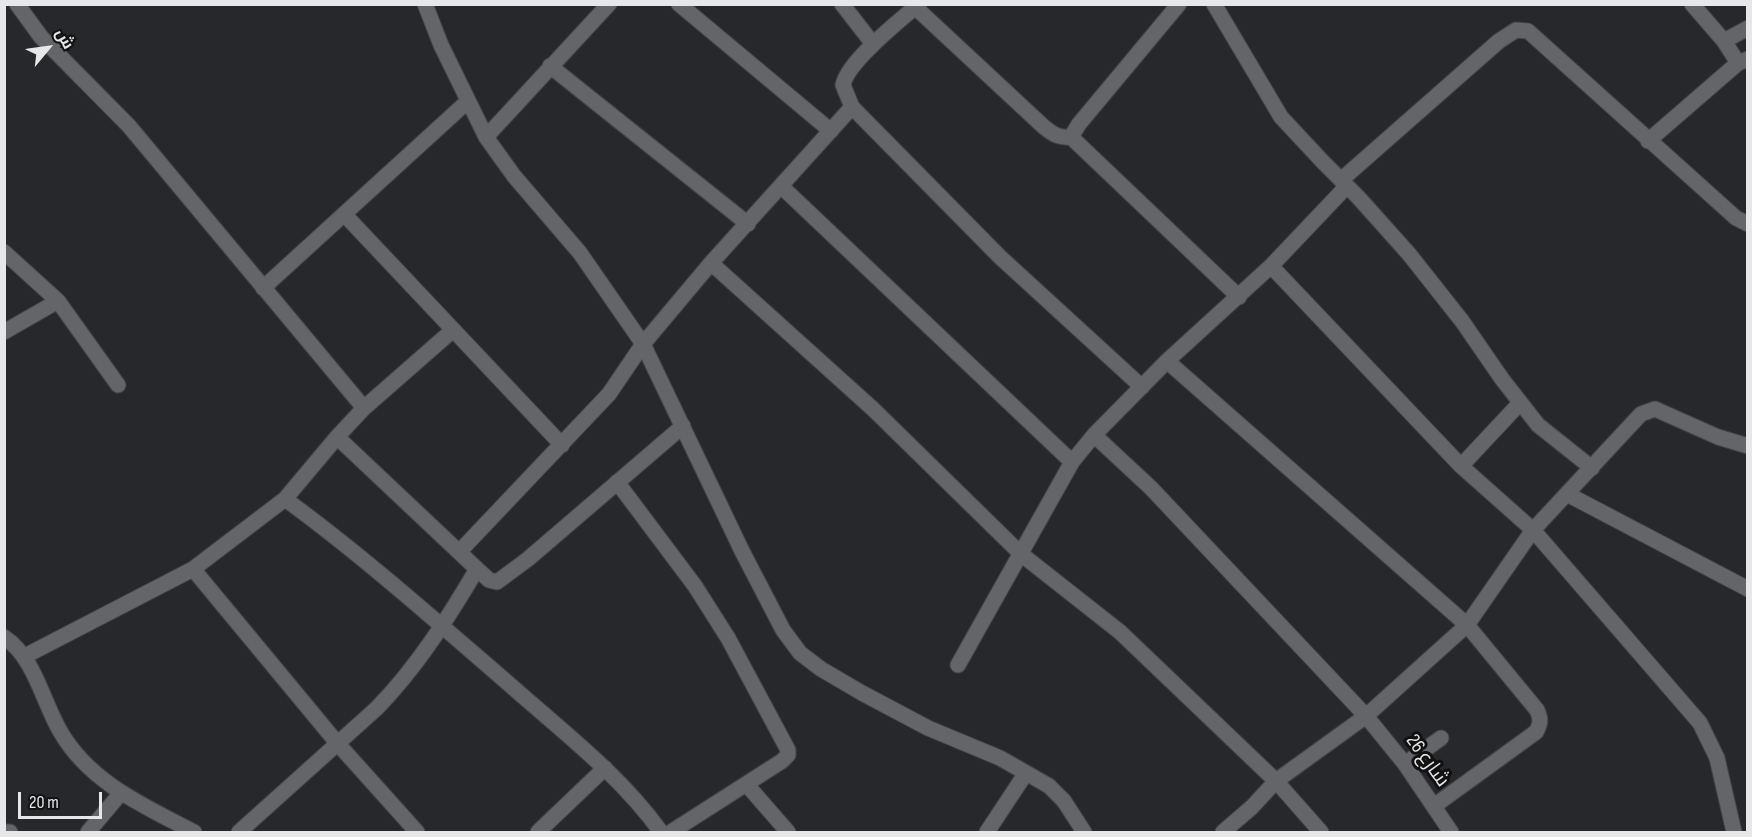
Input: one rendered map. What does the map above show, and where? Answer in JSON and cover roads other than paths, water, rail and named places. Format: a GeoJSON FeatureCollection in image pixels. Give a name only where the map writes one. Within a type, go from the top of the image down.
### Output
{"type":"FeatureCollection","features":[{"type":"Feature","properties":{"kind":"street"},"geometry":{"type":"LineString","coordinates":[[17,4],[41,37],[129,126],[364,408]]}},
{"type":"Feature","properties":{"kind":"street"},"geometry":{"type":"LineString","coordinates":[[425,4],[441,45],[486,138],[514,177],[580,253],[644,344],[742,551],[783,630],[800,653],[821,669],[862,693],[928,728],[1000,758],[1049,786],[1064,801],[1084,832]]}},
{"type":"Feature","properties":{"kind":"street"},"geometry":{"type":"LineString","coordinates":[[486,138],[609,4]]}},
{"type":"Feature","properties":{"kind":"street"},"geometry":{"type":"LineString","coordinates":[[678,4],[831,131]]}},
{"type":"Feature","properties":{"kind":"street"},"geometry":{"type":"LineString","coordinates":[[842,4],[873,44]]}},
{"type":"Feature","properties":{"kind":"street"},"geometry":{"type":"LineString","coordinates":[[1071,138],[1079,124],[1179,4]]}},
{"type":"Feature","properties":{"kind":"street"},"geometry":{"type":"LineString","coordinates":[[1214,4],[1281,117],[1409,254],[1538,424],[1592,468]]}},
{"type":"Feature","properties":{"kind":"street"},"geometry":{"type":"LineString","coordinates":[[1648,141],[1743,61],[1692,4]]}},
{"type":"Feature","properties":{"kind":"street"},"geometry":{"type":"LineString","coordinates":[[1142,387],[1000,257],[852,107],[843,85],[844,79],[873,44],[917,6],[1044,127],[1061,138],[1071,138],[1239,297]]}},
{"type":"Feature","properties":{"kind":"street"},"geometry":{"type":"LineString","coordinates":[[1724,41],[1748,28]]}},
{"type":"Feature","properties":{"kind":"street"},"geometry":{"type":"LineString","coordinates":[[958,665],[1072,462],[1094,435],[1167,361],[1271,266],[1344,183],[1499,41],[1516,30],[1528,31],[1648,141],[1736,218],[1748,224]]}},
{"type":"Feature","properties":{"kind":"street"},"geometry":{"type":"LineString","coordinates":[[550,66],[748,224]]}},
{"type":"Feature","properties":{"kind":"street"},"geometry":{"type":"LineString","coordinates":[[263,288],[468,101]]}},
{"type":"Feature","properties":{"kind":"street"},"geometry":{"type":"LineString","coordinates":[[460,551],[609,394],[644,344],[711,263],[852,107]]}},
{"type":"Feature","properties":{"kind":"street"},"geometry":{"type":"LineString","coordinates":[[782,187],[1072,462]]}},
{"type":"Feature","properties":{"kind":"street"},"geometry":{"type":"LineString","coordinates":[[344,214],[562,445]]}},
{"type":"Feature","properties":{"kind":"street"},"geometry":{"type":"LineString","coordinates":[[4,252],[58,301],[118,385]]}},
{"type":"Feature","properties":{"kind":"street"},"geometry":{"type":"LineString","coordinates":[[711,263],[873,410],[1021,554],[1120,632],[1276,781],[1321,832]]}},
{"type":"Feature","properties":{"kind":"street"},"geometry":{"type":"LineString","coordinates":[[1271,266],[1461,466],[1533,531],[1700,723],[1717,758],[1734,832]]}},
{"type":"Feature","properties":{"kind":"street"},"geometry":{"type":"LineString","coordinates":[[4,332],[58,301]]}},
{"type":"Feature","properties":{"kind":"street"},"geometry":{"type":"LineString","coordinates":[[25,656],[193,569],[285,499],[364,408],[453,330]]}},
{"type":"Feature","properties":{"kind":"street"},"geometry":{"type":"LineString","coordinates":[[1167,361],[1467,625],[1537,710],[1541,724],[1536,732],[1434,806]]}},
{"type":"Feature","properties":{"kind":"street"},"geometry":{"type":"LineString","coordinates":[[1461,466],[1520,403]]}},
{"type":"Feature","properties":{"kind":"street"},"geometry":{"type":"LineString","coordinates":[[1223,832],[1252,807],[1276,781],[1366,716],[1467,625],[1533,531],[1641,414],[1655,409],[1718,437],[1748,446]]}},
{"type":"Feature","properties":{"kind":"street"},"geometry":{"type":"LineString","coordinates":[[337,437],[489,580],[496,582],[503,579],[683,426]]}},
{"type":"Feature","properties":{"kind":"street","name":"شارع 26"},"geometry":{"type":"LineString","coordinates":[[1094,435],[1151,488],[1366,716],[1405,764],[1450,832]]}},
{"type":"Feature","properties":{"kind":"street"},"geometry":{"type":"LineString","coordinates":[[617,482],[695,586],[728,638],[788,750],[788,755],[782,761],[671,832]]}},
{"type":"Feature","properties":{"kind":"street"},"geometry":{"type":"LineString","coordinates":[[1567,494],[1748,590]]}},
{"type":"Feature","properties":{"kind":"street"},"geometry":{"type":"LineString","coordinates":[[285,499],[324,527],[442,626],[605,768],[646,812],[661,832]]}},
{"type":"Feature","properties":{"kind":"street"},"geometry":{"type":"LineString","coordinates":[[193,569],[338,744],[417,832]]}},
{"type":"Feature","properties":{"kind":"street"},"geometry":{"type":"LineString","coordinates":[[239,832],[338,744],[394,690],[442,626],[477,569]]}},
{"type":"Feature","properties":{"kind":"street"},"geometry":{"type":"LineString","coordinates":[[4,637],[25,656],[65,739],[90,769],[121,794],[194,832]]}},
{"type":"Feature","properties":{"kind":"street"},"geometry":{"type":"LineString","coordinates":[[1405,764],[1441,738]]}},
{"type":"Feature","properties":{"kind":"street"},"geometry":{"type":"LineString","coordinates":[[537,832],[605,768]]}},
{"type":"Feature","properties":{"kind":"street"},"geometry":{"type":"LineString","coordinates":[[987,832],[1026,773]]}},
{"type":"Feature","properties":{"kind":"street"},"geometry":{"type":"LineString","coordinates":[[747,785],[788,832]]}},
{"type":"Feature","properties":{"kind":"street"},"geometry":{"type":"LineString","coordinates":[[88,832],[121,794]]}}]}
